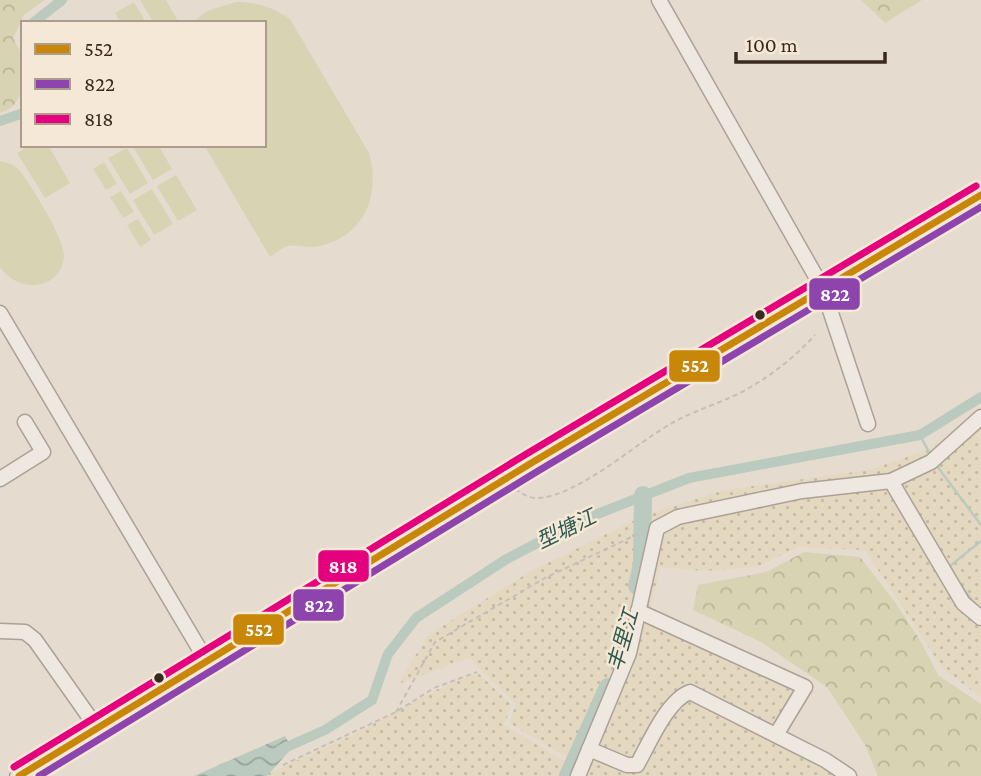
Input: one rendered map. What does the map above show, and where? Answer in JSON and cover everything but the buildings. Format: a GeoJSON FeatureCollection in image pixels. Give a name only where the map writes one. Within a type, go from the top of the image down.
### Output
{"type":"FeatureCollection","features":[{"type":"Feature","properties":{"kind":"main road"},"geometry":{"type":"LineString","coordinates":[[25,775],[206,660],[981,195]]}},
{"type":"Feature","properties":{"kind":"street"},"geometry":{"type":"LineString","coordinates":[[659,0],[823,289],[868,424]]}},
{"type":"Feature","properties":{"kind":"street"},"geometry":{"type":"LineString","coordinates":[[0,313],[206,660]]}},
{"type":"Feature","properties":{"kind":"street"},"geometry":{"type":"LineString","coordinates":[[578,776],[629,653],[657,528],[678,517],[802,491],[891,481],[933,461],[981,417]]}},
{"type":"Feature","properties":{"kind":"street"},"geometry":{"type":"LineString","coordinates":[[0,479],[43,452],[25,422]]}},
{"type":"Feature","properties":{"kind":"street"},"geometry":{"type":"LineString","coordinates":[[891,481],[963,603],[981,618]]}},
{"type":"Feature","properties":{"kind":"street"},"geometry":{"type":"LineString","coordinates":[[638,611],[805,687],[776,735]]}},
{"type":"Feature","properties":{"kind":"street"},"geometry":{"type":"LineString","coordinates":[[0,631],[25,632],[35,639],[97,728]]}},
{"type":"Feature","properties":{"kind":"street"},"geometry":{"type":"LineString","coordinates":[[589,749],[627,765],[637,765],[672,705],[680,695],[690,692],[825,760],[849,776]]}},
{"type":"Feature","properties":{"kind":"path"},"geometry":{"type":"LineString","coordinates":[[503,480],[527,497],[540,499],[564,491],[599,472],[675,421],[740,393],[767,377],[798,353],[815,335]]}},
{"type":"Feature","properties":{"kind":"path"},"geometry":{"type":"LineString","coordinates":[[396,712],[435,642],[545,578],[635,534]]}},
{"type":"Feature","properties":{"kind":"path"},"geometry":{"type":"LineString","coordinates":[[283,765],[396,712],[434,688],[477,672]]}},
{"type":"Feature","properties":{"kind":"shaded area"},"geometry":{"type":"Polygon","coordinates":[[[981,407],[981,697],[943,669],[865,550],[798,547],[757,567],[704,571],[660,567],[649,615],[806,680],[778,729],[690,685],[667,696],[634,763],[576,742],[568,758],[509,723],[516,704],[469,658],[398,684],[428,635],[531,571],[643,516],[723,490],[869,470],[932,448],[981,407]]]}},
{"type":"Feature","properties":{"kind":"shaded area"},"geometry":{"type":"Polygon","coordinates":[[[478,673],[512,705],[504,725],[567,763],[560,776],[263,776],[353,735],[436,690],[478,673]]]}},
{"type":"Feature","properties":{"kind":"shaded area"},"geometry":{"type":"Polygon","coordinates":[[[689,698],[842,776],[582,776],[591,752],[627,769],[680,702],[689,698]]]}},
{"type":"Feature","properties":{"kind":"green space"},"geometry":{"type":"Polygon","coordinates":[[[0,0],[45,0],[24,15],[13,38],[21,54],[21,94],[14,105],[0,113],[0,0]]]}},
{"type":"Feature","properties":{"kind":"green space"},"geometry":{"type":"Polygon","coordinates":[[[140,0],[166,0],[178,21],[153,21],[140,0]]]}},
{"type":"Feature","properties":{"kind":"green space"},"geometry":{"type":"Polygon","coordinates":[[[861,0],[922,0],[885,23],[861,0]]]}},
{"type":"Feature","properties":{"kind":"green space"},"geometry":{"type":"Polygon","coordinates":[[[134,2],[145,21],[120,21],[115,13],[134,2]]]}},
{"type":"Feature","properties":{"kind":"green space"},"geometry":{"type":"Polygon","coordinates":[[[236,2],[251,3],[265,6],[290,19],[369,153],[373,183],[371,198],[358,223],[336,241],[316,247],[288,246],[270,257],[205,147],[266,147],[266,21],[194,21],[207,11],[236,2]]]}},
{"type":"Feature","properties":{"kind":"green space"},"geometry":{"type":"Polygon","coordinates":[[[27,147],[49,147],[70,183],[45,198],[17,153],[27,147]]]}},
{"type":"Feature","properties":{"kind":"green space"},"geometry":{"type":"Polygon","coordinates":[[[133,147],[159,147],[172,169],[153,180],[133,147]]]}},
{"type":"Feature","properties":{"kind":"green space"},"geometry":{"type":"Polygon","coordinates":[[[127,148],[148,183],[130,194],[108,158],[127,148]]]}},
{"type":"Feature","properties":{"kind":"green space"},"geometry":{"type":"Polygon","coordinates":[[[0,161],[19,170],[53,225],[63,248],[61,268],[47,282],[27,285],[17,282],[0,267],[0,161]]]}},
{"type":"Feature","properties":{"kind":"green space"},"geometry":{"type":"Polygon","coordinates":[[[104,162],[117,184],[106,190],[93,169],[104,162]]]}},
{"type":"Feature","properties":{"kind":"green space"},"geometry":{"type":"Polygon","coordinates":[[[176,175],[197,210],[178,221],[157,186],[176,175]]]}},
{"type":"Feature","properties":{"kind":"green space"},"geometry":{"type":"Polygon","coordinates":[[[152,189],[173,224],[154,235],[133,200],[152,189]]]}},
{"type":"Feature","properties":{"kind":"green space"},"geometry":{"type":"Polygon","coordinates":[[[121,191],[134,212],[123,218],[110,197],[121,191]]]}},
{"type":"Feature","properties":{"kind":"green space"},"geometry":{"type":"Polygon","coordinates":[[[138,219],[151,240],[140,247],[127,225],[138,219]]]}},
{"type":"Feature","properties":{"kind":"green space"},"geometry":{"type":"Polygon","coordinates":[[[804,552],[860,557],[895,602],[920,640],[938,675],[981,704],[981,776],[878,776],[865,745],[827,687],[761,642],[693,610],[698,585],[766,572],[804,552]]]}},
{"type":"Feature","properties":{"kind":"water"},"geometry":{"type":"Polygon","coordinates":[[[285,736],[292,748],[267,776],[194,776],[285,736]]]}},
{"type":"Feature","properties":{"kind":"waterway"},"geometry":{"type":"LineString","coordinates":[[36,21],[62,0]]}},
{"type":"Feature","properties":{"kind":"waterway"},"geometry":{"type":"LineString","coordinates":[[0,121],[21,114]]}},
{"type":"Feature","properties":{"kind":"waterway","name":"型塘江"},"geometry":{"type":"LineString","coordinates":[[280,750],[325,730],[372,700],[388,654],[416,618],[505,560],[577,522],[689,478],[920,435],[981,397]]}},
{"type":"Feature","properties":{"kind":"waterway"},"geometry":{"type":"LineString","coordinates":[[920,435],[930,454]]}},
{"type":"Feature","properties":{"kind":"waterway"},"geometry":{"type":"LineString","coordinates":[[937,466],[981,525]]}},
{"type":"Feature","properties":{"kind":"waterway","name":"丰里江"},"geometry":{"type":"LineString","coordinates":[[637,586],[642,564],[643,495]]}},
{"type":"Feature","properties":{"kind":"waterway"},"geometry":{"type":"LineString","coordinates":[[951,569],[950,566],[981,541]]}},
{"type":"Feature","properties":{"kind":"waterway"},"geometry":{"type":"LineString","coordinates":[[959,583],[974,603]]}},
{"type":"Feature","properties":{"kind":"waterway","name":"丰里江"},"geometry":{"type":"LineString","coordinates":[[568,776],[608,687]]}},
{"type":"Feature","properties":{"kind":"transit line","name":"818"},"geometry":{"type":"LineString","coordinates":[[14,767],[528,453],[976,186]]}},
{"type":"Feature","properties":{"kind":"transit line","name":"552"},"geometry":{"type":"LineString","coordinates":[[19,776],[533,462],[981,195]]}},
{"type":"Feature","properties":{"kind":"transit line","name":"822"},"geometry":{"type":"LineString","coordinates":[[39,776],[538,471],[981,207]]}}]}
